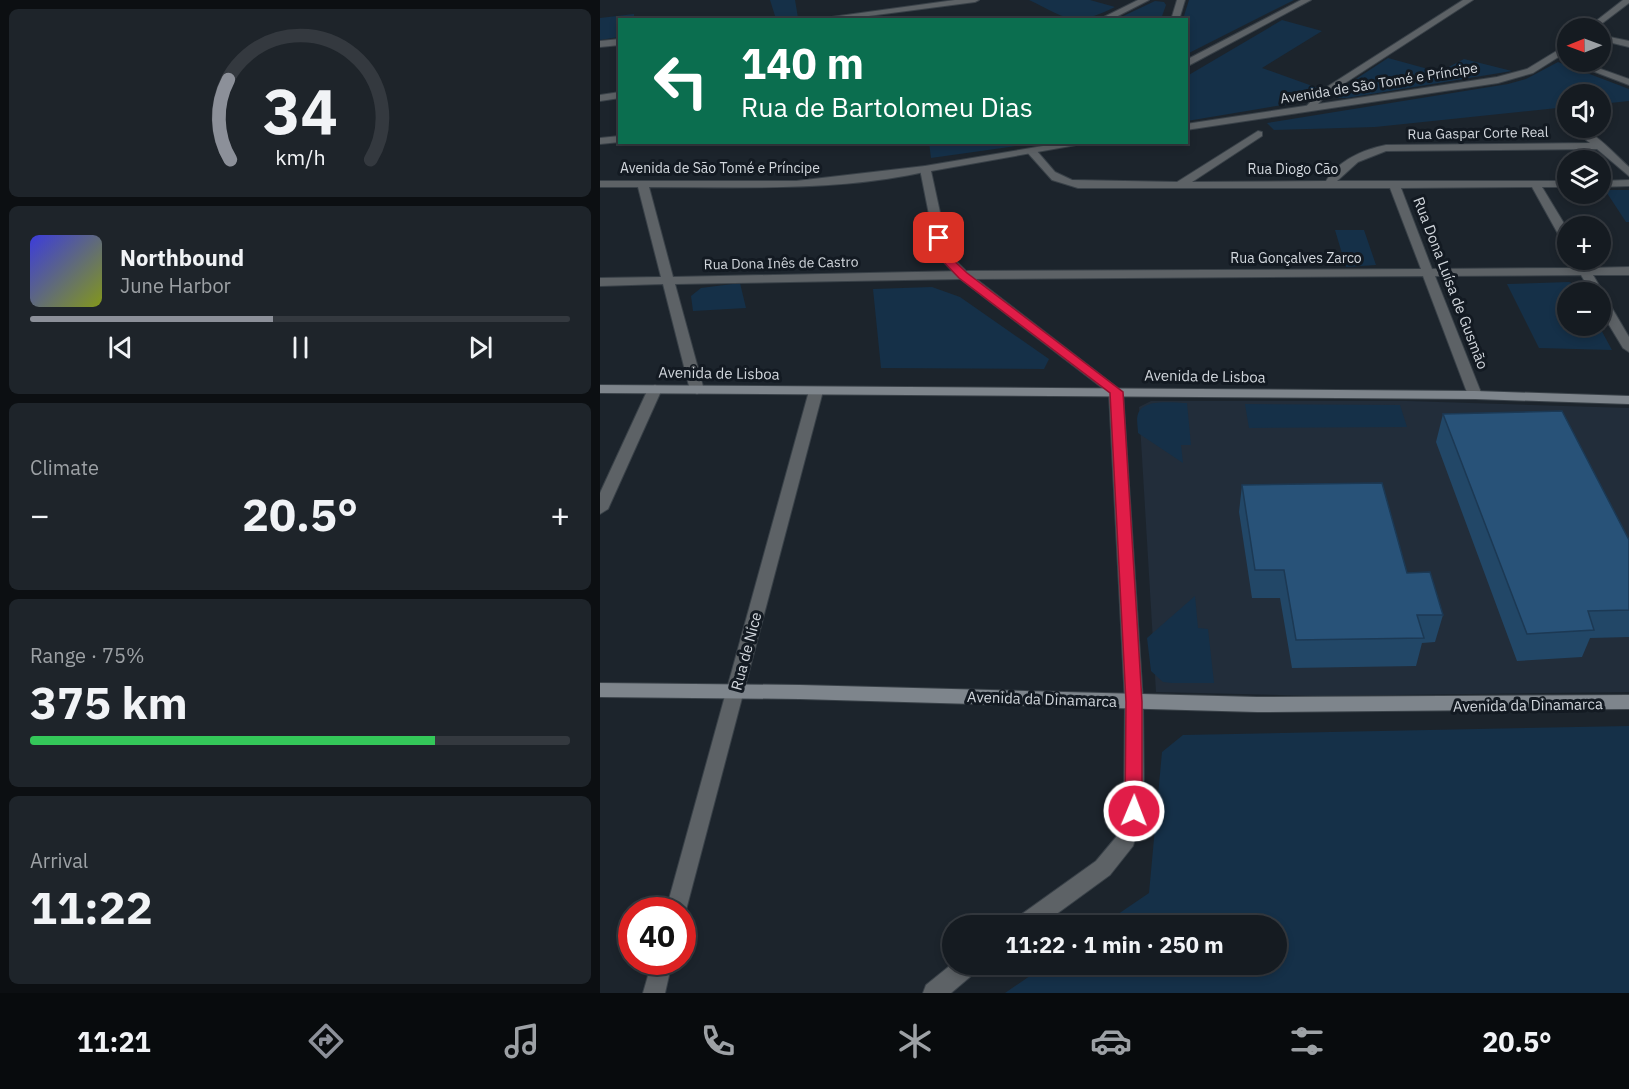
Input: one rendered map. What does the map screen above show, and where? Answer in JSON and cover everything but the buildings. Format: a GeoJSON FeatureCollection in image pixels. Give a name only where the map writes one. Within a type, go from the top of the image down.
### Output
{"type":"FeatureCollection","features":[{"type":"Feature","properties":{"kind":"main road","name":"Avenida de Lisboa"},"geometry":{"type":"LineString","coordinates":[[600,389],[1475,395],[1629,400]]}},
{"type":"Feature","properties":{"kind":"main road","name":"Avenida da Dinamarca"},"geometry":{"type":"LineString","coordinates":[[600,690],[736,690],[1134,702],[1424,707],[1629,702]]}},
{"type":"Feature","properties":{"kind":"street"},"geometry":{"type":"LineString","coordinates":[[876,12],[887,0]]}},
{"type":"Feature","properties":{"kind":"street"},"geometry":{"type":"LineString","coordinates":[[830,18],[975,0]]}},
{"type":"Feature","properties":{"kind":"street"},"geometry":{"type":"LineString","coordinates":[[1106,18],[1145,0]]}},
{"type":"Feature","properties":{"kind":"street"},"geometry":{"type":"LineString","coordinates":[[1176,18],[1181,0]]}},
{"type":"Feature","properties":{"kind":"street"},"geometry":{"type":"LineString","coordinates":[[1188,63],[1307,0]]}},
{"type":"Feature","properties":{"kind":"street"},"geometry":{"type":"LineString","coordinates":[[1310,108],[1322,94],[1469,0]]}},
{"type":"Feature","properties":{"kind":"street"},"geometry":{"type":"LineString","coordinates":[[1604,18],[1628,0]]}},
{"type":"Feature","properties":{"kind":"street"},"geometry":{"type":"LineString","coordinates":[[1611,40],[1629,44]]}},
{"type":"Feature","properties":{"kind":"street"},"geometry":{"type":"LineString","coordinates":[[600,44],[618,42]]}},
{"type":"Feature","properties":{"kind":"street","name":"Avenida de São Tomé e Príncipe"},"geometry":{"type":"LineString","coordinates":[[1188,127],[1498,80],[1530,71],[1557,55]]}},
{"type":"Feature","properties":{"kind":"street"},"geometry":{"type":"LineString","coordinates":[[1602,72],[1629,82]]}},
{"type":"Feature","properties":{"kind":"street"},"geometry":{"type":"LineString","coordinates":[[600,98],[618,95]]}},
{"type":"Feature","properties":{"kind":"street"},"geometry":{"type":"LineString","coordinates":[[1181,184],[1258,134]]}},
{"type":"Feature","properties":{"kind":"street"},"geometry":{"type":"LineString","coordinates":[[1589,138],[1629,173]]}},
{"type":"Feature","properties":{"kind":"street"},"geometry":{"type":"LineString","coordinates":[[600,141],[618,139]]}},
{"type":"Feature","properties":{"kind":"street","name":"Avenida de São Tomé e Príncipe"},"geometry":{"type":"LineString","coordinates":[[600,184],[796,184],[845,180],[1077,144]]}},
{"type":"Feature","properties":{"kind":"street","name":"Rua Gaspar Corte Real"},"geometry":{"type":"LineString","coordinates":[[1330,183],[1334,175],[1364,154],[1386,148],[1600,146]]}},
{"type":"Feature","properties":{"kind":"street","name":"Rua Diogo Cão"},"geometry":{"type":"LineString","coordinates":[[1032,152],[1051,176],[1061,182],[1078,185],[1557,184]]}},
{"type":"Feature","properties":{"kind":"street"},"geometry":{"type":"LineString","coordinates":[[925,169],[943,255],[963,275],[1116,392],[1134,702],[1134,807],[1126,840],[1103,868],[1037,915]]}},
{"type":"Feature","properties":{"kind":"street"},"geometry":{"type":"LineString","coordinates":[[1611,184],[1629,183]]}},
{"type":"Feature","properties":{"kind":"street"},"geometry":{"type":"LineString","coordinates":[[643,184],[697,390]]}},
{"type":"Feature","properties":{"kind":"street","name":"Rua Dona Luísa de Gusmão"},"geometry":{"type":"LineString","coordinates":[[1394,184],[1475,395]]}},
{"type":"Feature","properties":{"kind":"street"},"geometry":{"type":"LineString","coordinates":[[1535,184],[1557,222]]}},
{"type":"Feature","properties":{"kind":"street"},"geometry":{"type":"LineString","coordinates":[[1585,271],[1591,282]]}},
{"type":"Feature","properties":{"kind":"street","name":"Rua Gonçalves Zarco"},"geometry":{"type":"LineString","coordinates":[[963,275],[1629,271]]}},
{"type":"Feature","properties":{"kind":"street","name":"Rua Dona Inês de Castro"},"geometry":{"type":"LineString","coordinates":[[600,282],[963,275]]}},
{"type":"Feature","properties":{"kind":"street"},"geometry":{"type":"LineString","coordinates":[[1611,317],[1629,348]]}},
{"type":"Feature","properties":{"kind":"street"},"geometry":{"type":"LineString","coordinates":[[600,509],[655,389]]}},
{"type":"Feature","properties":{"kind":"street","name":"Rua de Nice"},"geometry":{"type":"LineString","coordinates":[[680,897],[816,391]]}},
{"type":"Feature","properties":{"kind":"street"},"geometry":{"type":"LineString","coordinates":[[654,993],[659,975]]}},
{"type":"Feature","properties":{"kind":"street"},"geometry":{"type":"LineString","coordinates":[[934,993],[956,975]]}},
{"type":"Feature","properties":{"kind":"shaded area"},"geometry":{"type":"Polygon","coordinates":[[[770,0],[795,0],[798,18],[776,18],[770,0]]]}},
{"type":"Feature","properties":{"kind":"shaded area"},"geometry":{"type":"Polygon","coordinates":[[[1029,0],[1090,0],[1115,7],[1101,14],[1084,18],[1071,18],[1029,0]]]}},
{"type":"Feature","properties":{"kind":"shaded area"},"geometry":{"type":"Polygon","coordinates":[[[1189,0],[1294,0],[1188,53],[1188,18],[1183,18],[1189,0]]]}},
{"type":"Feature","properties":{"kind":"shaded area"},"geometry":{"type":"Polygon","coordinates":[[[1155,1],[1164,2],[1166,5],[1161,18],[1119,18],[1155,1]]]}},
{"type":"Feature","properties":{"kind":"shaded area"},"geometry":{"type":"Polygon","coordinates":[[[634,14],[634,18],[618,18],[618,37],[600,40],[600,18],[634,14]]]}},
{"type":"Feature","properties":{"kind":"shaded area"},"geometry":{"type":"Polygon","coordinates":[[[1282,20],[1322,31],[1262,68],[1318,88],[1288,104],[1188,121],[1188,75],[1282,20]]]}},
{"type":"Feature","properties":{"kind":"shaded area"},"geometry":{"type":"Polygon","coordinates":[[[1388,58],[1439,72],[1464,59],[1512,71],[1347,98],[1338,98],[1333,94],[1388,58]]]}},
{"type":"Feature","properties":{"kind":"shaded area"},"geometry":{"type":"Polygon","coordinates":[[[1557,63],[1557,72],[1584,72],[1629,89],[1629,101],[1611,103],[1611,84],[1557,84],[1557,108],[1375,127],[1274,130],[1267,123],[1508,84],[1526,79],[1557,63]]]}},
{"type":"Feature","properties":{"kind":"shaded area"},"geometry":{"type":"Polygon","coordinates":[[[929,144],[1030,144],[931,158],[929,144]]]}},
{"type":"Feature","properties":{"kind":"shaded area"},"geometry":{"type":"Polygon","coordinates":[[[1611,190],[1629,190],[1629,222],[1626,222],[1611,199],[1611,190]]]}},
{"type":"Feature","properties":{"kind":"shaded area"},"geometry":{"type":"Polygon","coordinates":[[[1335,230],[1364,230],[1376,265],[1346,267],[1335,230]]]}},
{"type":"Feature","properties":{"kind":"shaded area"},"geometry":{"type":"Polygon","coordinates":[[[1557,282],[1557,336],[1604,336],[1612,350],[1539,348],[1507,284],[1557,282]]]}},
{"type":"Feature","properties":{"kind":"shaded area"},"geometry":{"type":"Polygon","coordinates":[[[740,283],[746,308],[693,311],[691,296],[701,288],[740,283]]]}},
{"type":"Feature","properties":{"kind":"shaded area"},"geometry":{"type":"Polygon","coordinates":[[[932,287],[960,297],[1049,359],[1044,369],[881,368],[873,289],[932,287]]]}},
{"type":"Feature","properties":{"kind":"shaded area"},"geometry":{"type":"Polygon","coordinates":[[[1151,401],[1407,401],[1629,408],[1629,692],[1318,696],[1156,692],[1139,407],[1151,401]]]}},
{"type":"Feature","properties":{"kind":"shaded area"},"geometry":{"type":"Polygon","coordinates":[[[1152,403],[1187,403],[1191,445],[1181,445],[1183,463],[1138,433],[1137,418],[1141,409],[1152,403]]]}},
{"type":"Feature","properties":{"kind":"shaded area"},"geometry":{"type":"Polygon","coordinates":[[[1245,404],[1400,405],[1407,427],[1249,428],[1245,404]]]}},
{"type":"Feature","properties":{"kind":"shaded area"},"geometry":{"type":"Polygon","coordinates":[[[1195,596],[1198,628],[1208,629],[1214,683],[1163,682],[1151,671],[1147,638],[1195,596]]]}},
{"type":"Feature","properties":{"kind":"shaded area"},"geometry":{"type":"Polygon","coordinates":[[[1629,726],[1629,993],[1005,993],[1031,975],[1287,975],[1287,915],[1117,915],[1149,893],[1162,752],[1183,735],[1629,726]]]}},
{"type":"Feature","properties":{"kind":"route"},"geometry":{"type":"LineString","coordinates":[[939,238],[943,255],[963,275],[1116,392],[1134,702],[1134,811]]}}]}
